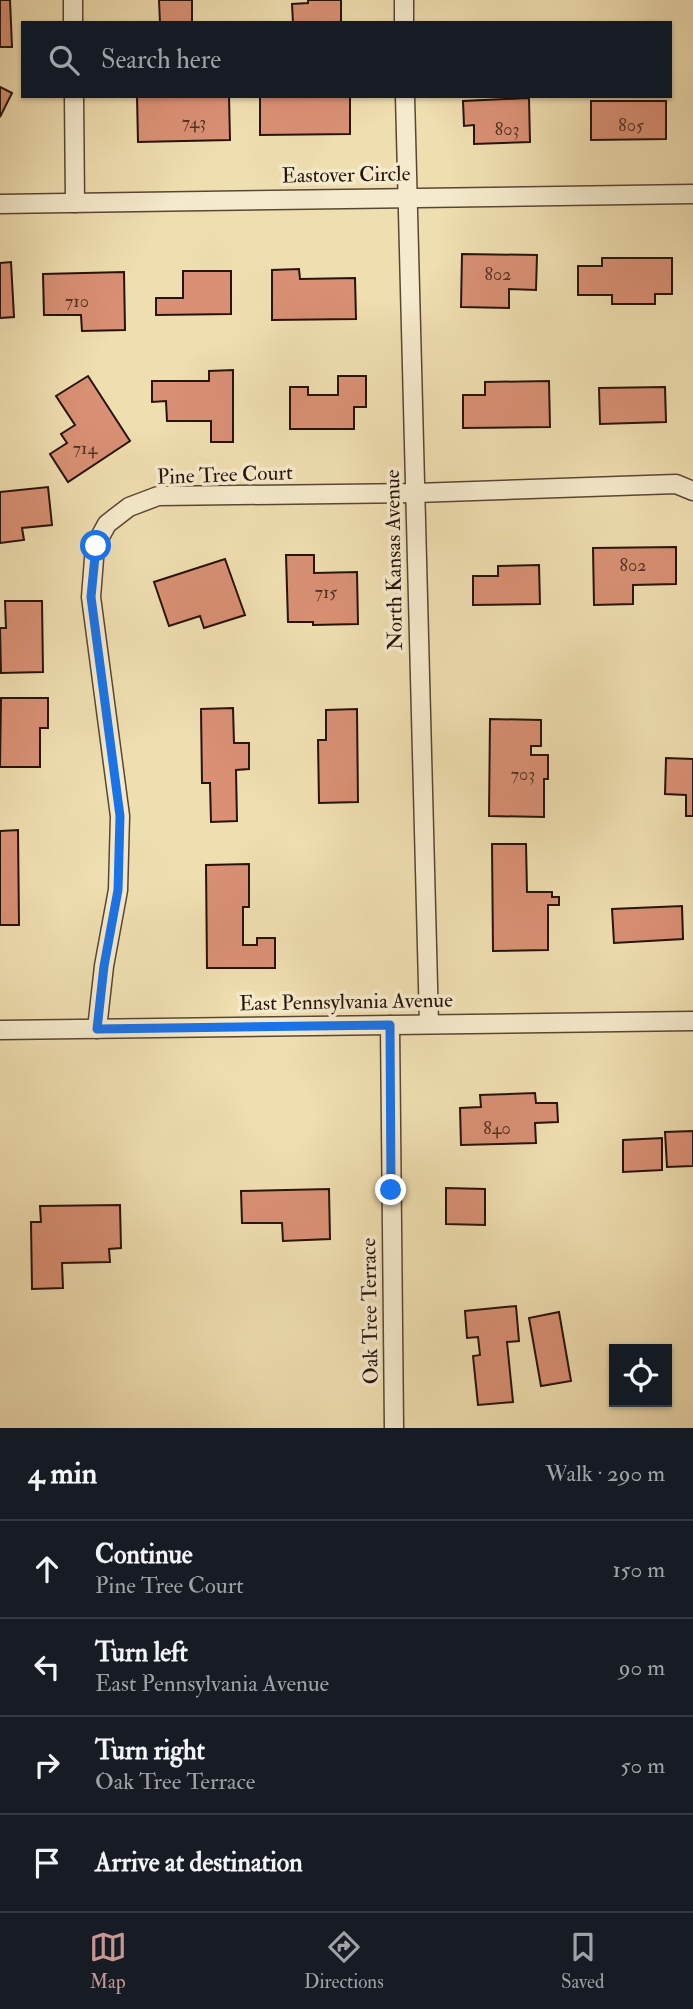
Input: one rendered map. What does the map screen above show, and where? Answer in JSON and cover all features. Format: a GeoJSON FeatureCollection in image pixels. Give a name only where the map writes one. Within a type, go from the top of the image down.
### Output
{"type":"FeatureCollection","features":[{"type":"Feature","properties":{"kind":"street"},"geometry":{"type":"LineString","coordinates":[[73,0],[74,21]]}},
{"type":"Feature","properties":{"kind":"street"},"geometry":{"type":"LineString","coordinates":[[404,0],[404,21]]}},
{"type":"Feature","properties":{"kind":"street"},"geometry":{"type":"LineString","coordinates":[[74,98],[75,203]]}},
{"type":"Feature","properties":{"kind":"street","name":"North Kansas Avenue"},"geometry":{"type":"LineString","coordinates":[[405,98],[429,1024]]}},
{"type":"Feature","properties":{"kind":"street","name":"Eastover Circle"},"geometry":{"type":"LineString","coordinates":[[0,204],[693,194]]}},
{"type":"Feature","properties":{"kind":"street","name":"Pine Tree Court"},"geometry":{"type":"LineString","coordinates":[[97,1029],[104,966],[118,890],[120,816],[91,597],[96,546],[107,524],[129,507],[158,496],[416,493],[676,484],[693,491]]}},
{"type":"Feature","properties":{"kind":"street","name":"East Pennsylvania Avenue"},"geometry":{"type":"LineString","coordinates":[[0,1030],[693,1021]]}},
{"type":"Feature","properties":{"kind":"street","name":"Oak Tree Terrace"},"geometry":{"type":"LineString","coordinates":[[390,1025],[394,1428]]}},
{"type":"Feature","properties":{"kind":"building"},"geometry":{"type":"Polygon","coordinates":[[[0,0],[10,0],[12,47],[0,47],[0,0]]]}},
{"type":"Feature","properties":{"kind":"building"},"geometry":{"type":"Polygon","coordinates":[[[159,0],[192,0],[192,21],[160,21],[159,0]]]}},
{"type":"Feature","properties":{"kind":"building"},"geometry":{"type":"Polygon","coordinates":[[[308,0],[341,0],[341,21],[293,21],[292,4],[308,3],[308,0]]]}},
{"type":"Feature","properties":{"kind":"building"},"geometry":{"type":"Polygon","coordinates":[[[0,87],[12,93],[0,117],[0,87]]]}},
{"type":"Feature","properties":{"kind":"building"},"geometry":{"type":"Polygon","coordinates":[[[137,98],[229,98],[230,140],[138,142],[137,98]]]}},
{"type":"Feature","properties":{"kind":"building"},"geometry":{"type":"Polygon","coordinates":[[[260,98],[350,98],[350,134],[260,135],[260,98]]]}},
{"type":"Feature","properties":{"kind":"building"},"geometry":{"type":"Polygon","coordinates":[[[529,98],[530,142],[474,144],[474,125],[464,126],[463,101],[529,98]]]}},
{"type":"Feature","properties":{"kind":"building"},"geometry":{"type":"Polygon","coordinates":[[[591,101],[666,101],[666,139],[591,140],[591,101]]]}},
{"type":"Feature","properties":{"kind":"building"},"geometry":{"type":"Polygon","coordinates":[[[462,254],[537,255],[536,290],[509,289],[509,308],[461,307],[462,254]]]}},
{"type":"Feature","properties":{"kind":"building"},"geometry":{"type":"Polygon","coordinates":[[[602,258],[672,258],[672,294],[655,294],[655,304],[612,304],[612,295],[578,295],[578,266],[602,266],[602,258]]]}},
{"type":"Feature","properties":{"kind":"building"},"geometry":{"type":"Polygon","coordinates":[[[11,262],[14,317],[0,318],[0,263],[11,262]]]}},
{"type":"Feature","properties":{"kind":"building"},"geometry":{"type":"Polygon","coordinates":[[[299,269],[300,279],[355,278],[356,319],[272,320],[272,270],[299,269]]]}},
{"type":"Feature","properties":{"kind":"building"},"geometry":{"type":"Polygon","coordinates":[[[183,271],[231,271],[231,314],[156,315],[156,298],[183,298],[183,271]]]}},
{"type":"Feature","properties":{"kind":"building"},"geometry":{"type":"Polygon","coordinates":[[[124,272],[125,330],[82,331],[81,315],[44,315],[43,274],[124,272]]]}},
{"type":"Feature","properties":{"kind":"building"},"geometry":{"type":"Polygon","coordinates":[[[233,370],[233,442],[211,442],[211,421],[167,421],[166,401],[152,402],[152,381],[209,381],[209,371],[233,370]]]}},
{"type":"Feature","properties":{"kind":"building"},"geometry":{"type":"Polygon","coordinates":[[[88,376],[130,441],[68,482],[50,454],[67,443],[61,434],[75,425],[56,396],[88,376]]]}},
{"type":"Feature","properties":{"kind":"building"},"geometry":{"type":"Polygon","coordinates":[[[338,376],[366,376],[366,407],[354,407],[354,429],[290,429],[290,387],[308,387],[308,395],[338,395],[338,376]]]}},
{"type":"Feature","properties":{"kind":"building"},"geometry":{"type":"Polygon","coordinates":[[[549,381],[550,427],[463,428],[463,395],[485,395],[485,382],[549,381]]]}},
{"type":"Feature","properties":{"kind":"building"},"geometry":{"type":"Polygon","coordinates":[[[665,387],[666,422],[600,424],[599,388],[665,387]]]}},
{"type":"Feature","properties":{"kind":"building"},"geometry":{"type":"Polygon","coordinates":[[[48,487],[52,525],[22,528],[24,540],[0,543],[0,492],[48,487]]]}},
{"type":"Feature","properties":{"kind":"building"},"geometry":{"type":"Polygon","coordinates":[[[676,547],[676,584],[633,585],[633,604],[594,605],[593,548],[676,547]]]}},
{"type":"Feature","properties":{"kind":"building"},"geometry":{"type":"Polygon","coordinates":[[[286,555],[314,555],[314,573],[357,572],[358,624],[313,625],[313,622],[288,622],[286,555]]]}},
{"type":"Feature","properties":{"kind":"building"},"geometry":{"type":"Polygon","coordinates":[[[225,559],[245,615],[204,628],[200,616],[169,626],[154,582],[225,559]]]}},
{"type":"Feature","properties":{"kind":"building"},"geometry":{"type":"Polygon","coordinates":[[[539,565],[540,604],[473,605],[473,576],[498,576],[498,566],[539,565]]]}},
{"type":"Feature","properties":{"kind":"building"},"geometry":{"type":"Polygon","coordinates":[[[5,601],[42,601],[43,672],[1,673],[0,628],[6,628],[5,601]]]}},
{"type":"Feature","properties":{"kind":"building"},"geometry":{"type":"Polygon","coordinates":[[[1,698],[48,698],[48,728],[40,728],[40,767],[0,767],[1,698]]]}},
{"type":"Feature","properties":{"kind":"building"},"geometry":{"type":"Polygon","coordinates":[[[233,708],[234,743],[249,743],[249,769],[236,770],[237,821],[211,822],[210,783],[202,783],[201,709],[233,708]]]}},
{"type":"Feature","properties":{"kind":"building"},"geometry":{"type":"Polygon","coordinates":[[[357,709],[358,802],[319,803],[318,740],[326,740],[326,710],[357,709]]]}},
{"type":"Feature","properties":{"kind":"building"},"geometry":{"type":"Polygon","coordinates":[[[490,719],[541,720],[541,746],[531,746],[531,755],[548,755],[548,779],[544,779],[544,817],[489,816],[490,719]]]}},
{"type":"Feature","properties":{"kind":"building"},"geometry":{"type":"Polygon","coordinates":[[[666,758],[693,759],[693,816],[686,816],[686,795],[665,794],[666,758]]]}},
{"type":"Feature","properties":{"kind":"building"},"geometry":{"type":"Polygon","coordinates":[[[18,830],[19,925],[0,925],[0,831],[18,830]]]}},
{"type":"Feature","properties":{"kind":"building"},"geometry":{"type":"Polygon","coordinates":[[[492,844],[526,844],[527,892],[552,892],[552,897],[559,897],[559,905],[548,905],[548,950],[493,951],[492,844]]]}},
{"type":"Feature","properties":{"kind":"building"},"geometry":{"type":"Polygon","coordinates":[[[249,864],[249,907],[243,907],[243,945],[257,945],[257,938],[275,938],[275,968],[207,968],[206,865],[249,864]]]}},
{"type":"Feature","properties":{"kind":"building"},"geometry":{"type":"Polygon","coordinates":[[[682,906],[683,939],[614,943],[612,909],[682,906]]]}},
{"type":"Feature","properties":{"kind":"building"},"geometry":{"type":"Polygon","coordinates":[[[535,1093],[536,1103],[557,1103],[558,1122],[535,1123],[536,1143],[461,1145],[460,1108],[481,1107],[480,1095],[535,1093]]]}},
{"type":"Feature","properties":{"kind":"building"},"geometry":{"type":"Polygon","coordinates":[[[693,1131],[693,1166],[667,1167],[665,1132],[693,1131]]]}},
{"type":"Feature","properties":{"kind":"building"},"geometry":{"type":"Polygon","coordinates":[[[662,1138],[662,1170],[623,1172],[623,1140],[662,1138]]]}},
{"type":"Feature","properties":{"kind":"building"},"geometry":{"type":"Polygon","coordinates":[[[446,1188],[485,1189],[485,1225],[446,1224],[446,1188]]]}},
{"type":"Feature","properties":{"kind":"building"},"geometry":{"type":"Polygon","coordinates":[[[329,1189],[330,1239],[283,1241],[282,1223],[242,1223],[241,1191],[329,1189]]]}},
{"type":"Feature","properties":{"kind":"building"},"geometry":{"type":"Polygon","coordinates":[[[120,1205],[121,1248],[109,1249],[110,1262],[62,1263],[63,1288],[32,1289],[31,1222],[41,1222],[40,1206],[120,1205]]]}},
{"type":"Feature","properties":{"kind":"building"},"geometry":{"type":"Polygon","coordinates":[[[516,1306],[519,1341],[507,1342],[513,1402],[478,1405],[473,1356],[480,1355],[478,1337],[467,1338],[465,1311],[516,1306]]]}},
{"type":"Feature","properties":{"kind":"building"},"geometry":{"type":"Polygon","coordinates":[[[559,1312],[571,1381],[541,1386],[529,1318],[559,1312]]]}},
{"type":"Feature","properties":{"kind":"route"},"geometry":{"type":"LineString","coordinates":[[96,546],[91,597],[120,816],[118,890],[104,966],[97,1029],[390,1025],[391,1190]]}}]}
